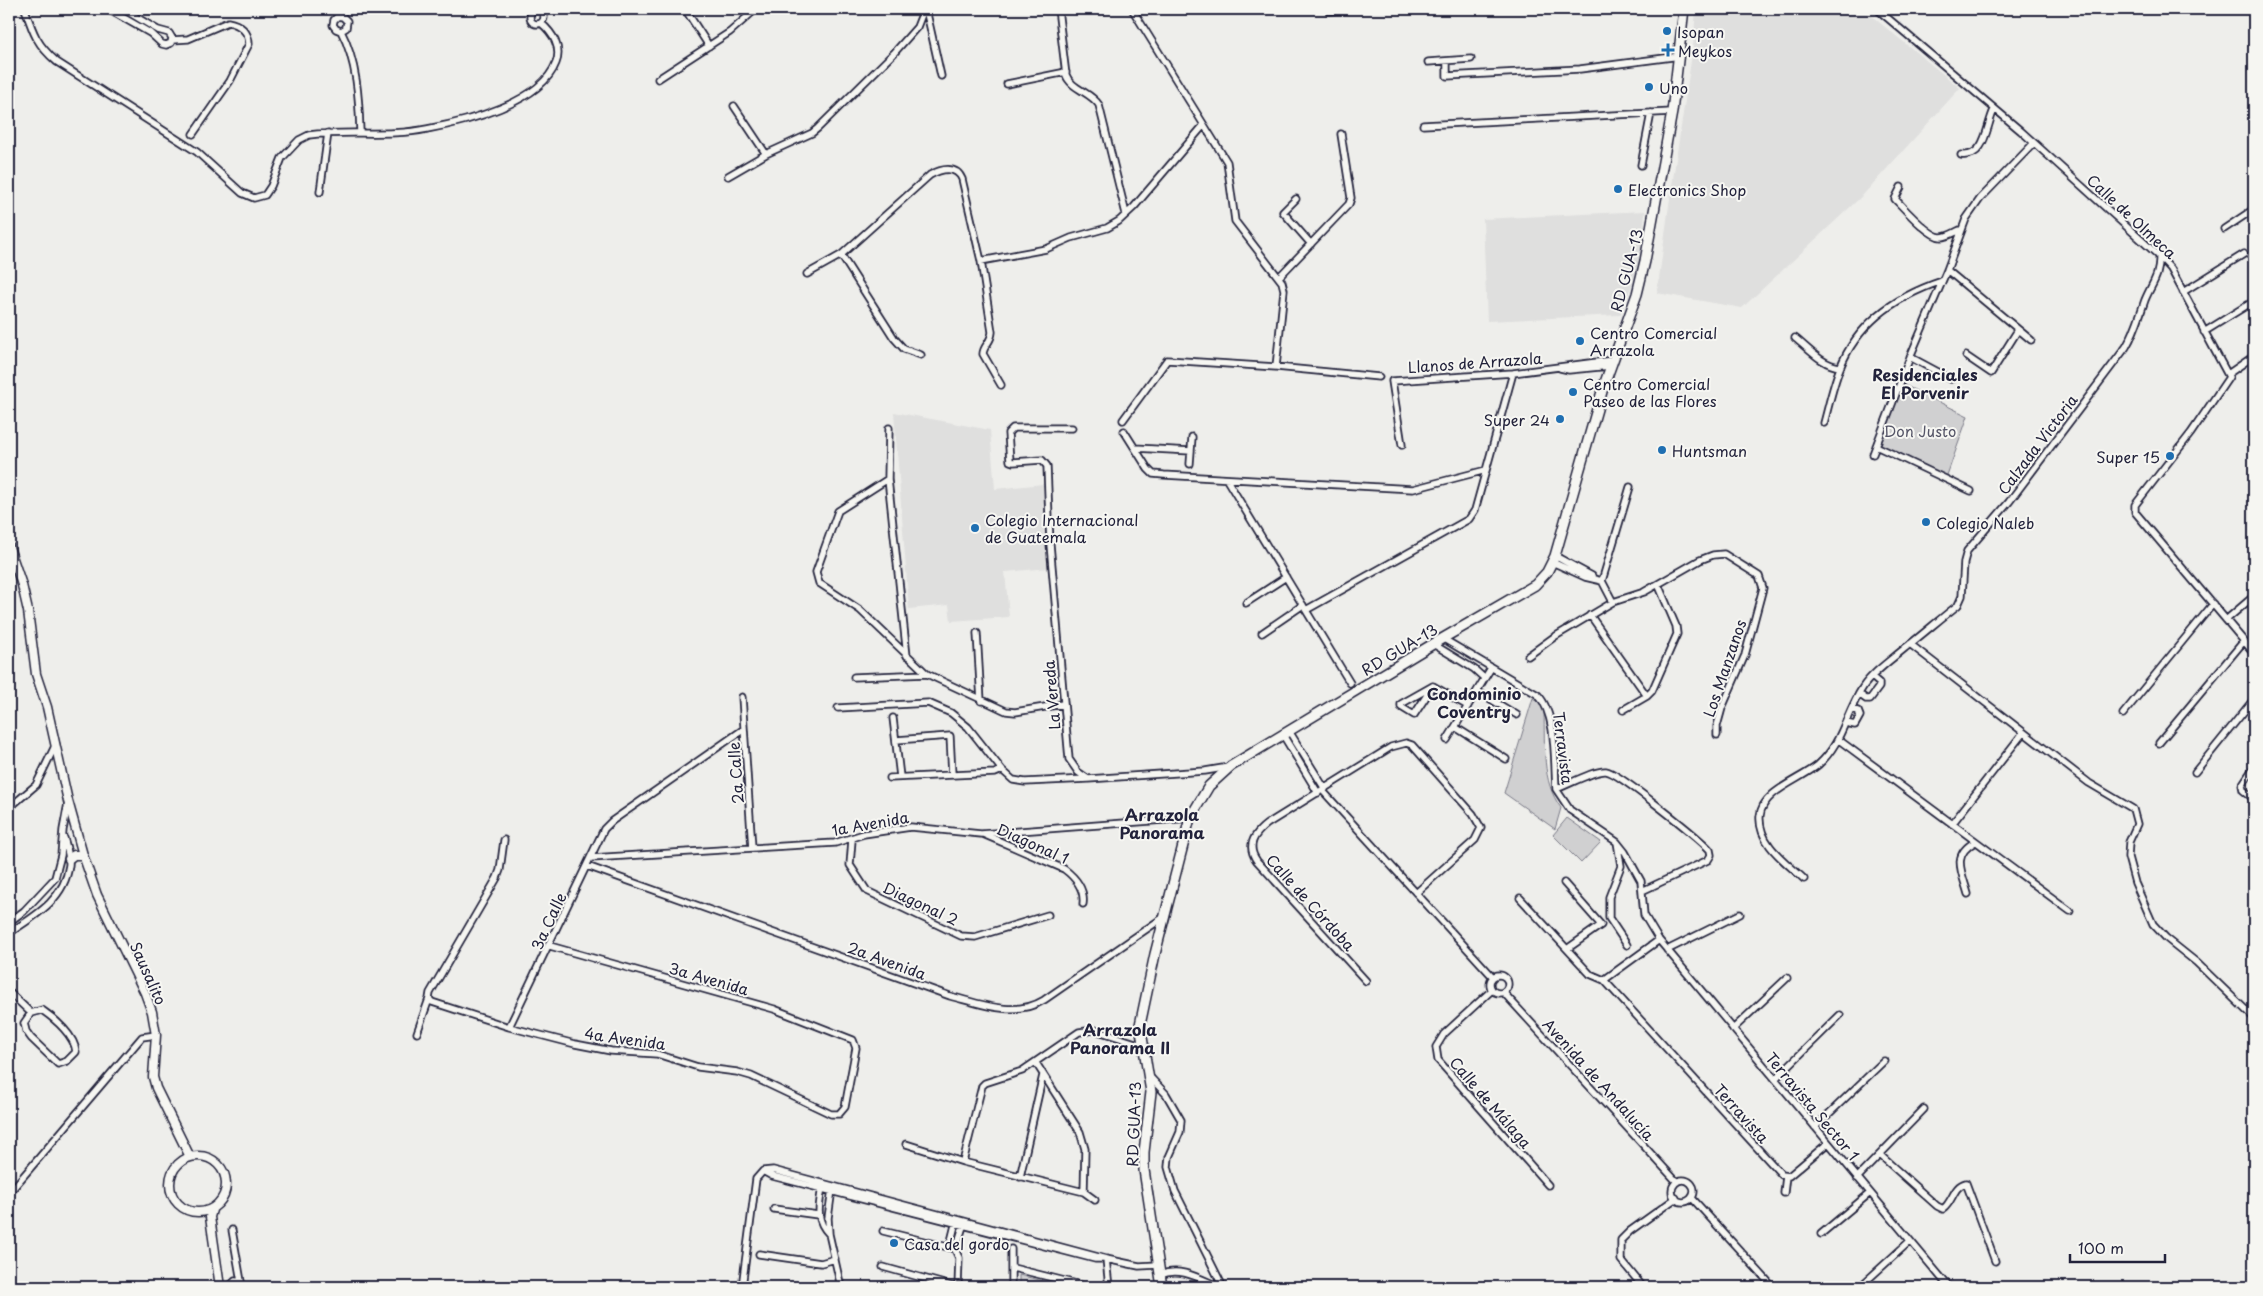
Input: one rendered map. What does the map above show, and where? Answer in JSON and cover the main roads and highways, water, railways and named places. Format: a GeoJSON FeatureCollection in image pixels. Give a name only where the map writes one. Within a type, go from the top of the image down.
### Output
{"type":"FeatureCollection","features":[{"type":"Feature","properties":{"kind":"main road","name":"RD GUA-13"},"geometry":{"type":"LineString","coordinates":[[1162,1287],[1144,1161],[1144,1143],[1151,1104],[1149,1076],[1142,1045],[1141,1016],[1187,818],[1209,786],[1231,766],[1442,638],[1535,585],[1547,572],[1554,559],[1592,421],[1640,278],[1653,222],[1672,112],[1684,9]]}},
{"type":"Feature","properties":{"kind":"place","name":"Isopan"},"geometry":{"type":"Point","coordinates":[1667,31]}},
{"type":"Feature","properties":{"kind":"place","name":"Meykos"},"geometry":{"type":"Point","coordinates":[1668,50]}},
{"type":"Feature","properties":{"kind":"place","name":"Uno"},"geometry":{"type":"Point","coordinates":[1649,87]}},
{"type":"Feature","properties":{"kind":"place","name":"Electronics Shop"},"geometry":{"type":"Point","coordinates":[1618,189]}},
{"type":"Feature","properties":{"kind":"place","name":"Centro Comercial Arrazola"},"geometry":{"type":"Point","coordinates":[1580,341]}},
{"type":"Feature","properties":{"kind":"place","name":"Centro Comercial Paseo de las Flores"},"geometry":{"type":"Point","coordinates":[1573,392]}},
{"type":"Feature","properties":{"kind":"place","name":"Super 24"},"geometry":{"type":"Point","coordinates":[1560,419]}},
{"type":"Feature","properties":{"kind":"place","name":"Huntsman"},"geometry":{"type":"Point","coordinates":[1662,450]}},
{"type":"Feature","properties":{"kind":"place","name":"Super 15"},"geometry":{"type":"Point","coordinates":[2170,456]}},
{"type":"Feature","properties":{"kind":"place","name":"Colegio Naleb"},"geometry":{"type":"Point","coordinates":[1926,522]}},
{"type":"Feature","properties":{"kind":"place","name":"Colegio Internacional de Guatemala"},"geometry":{"type":"Point","coordinates":[975,528]}},
{"type":"Feature","properties":{"kind":"place","name":"Casa del gordo"},"geometry":{"type":"Point","coordinates":[894,1243]}},
{"type":"Feature","properties":{"kind":"district","name":"Residenciales El Porvenir"},"geometry":{"type":"Point","coordinates":[1925,383]}},
{"type":"Feature","properties":{"kind":"district","name":"Condominio Coventry"},"geometry":{"type":"Point","coordinates":[1474,702]}},
{"type":"Feature","properties":{"kind":"district","name":"Arrazola Panorama"},"geometry":{"type":"Point","coordinates":[1162,823]}},
{"type":"Feature","properties":{"kind":"district","name":"Arrazola Panorama II"},"geometry":{"type":"Point","coordinates":[1120,1038]}},
{"type":"Feature","properties":{"kind":"park label","name":"Don Justo"},"geometry":{"type":"Point","coordinates":[1920,430]}}]}
